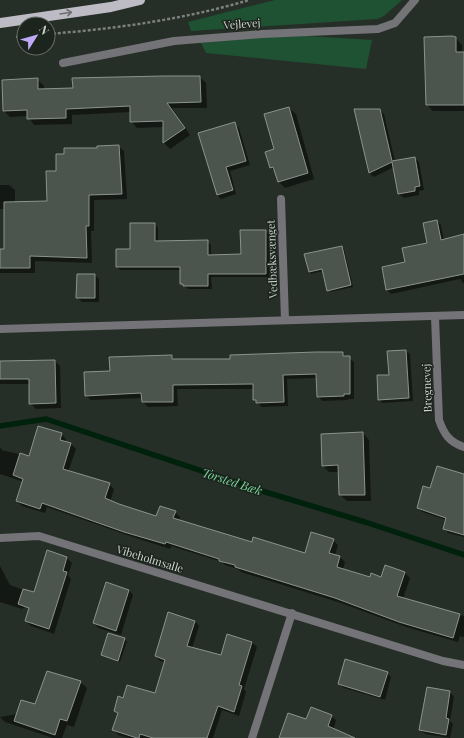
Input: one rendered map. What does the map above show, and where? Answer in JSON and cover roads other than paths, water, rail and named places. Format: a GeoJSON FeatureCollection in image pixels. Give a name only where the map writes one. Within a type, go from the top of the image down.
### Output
{"type":"FeatureCollection","features":[{"type":"Feature","properties":{"kind":"main road"},"geometry":{"type":"LineString","coordinates":[[0,23],[111,7],[140,0]]}},
{"type":"Feature","properties":{"kind":"street","name":"Vejlevej"},"geometry":{"type":"LineString","coordinates":[[63,63],[174,41],[262,34],[378,29],[395,23],[414,0]]}},
{"type":"Feature","properties":{"kind":"street","name":"Vedbæksvænget"},"geometry":{"type":"LineString","coordinates":[[281,198],[285,320]]}},
{"type":"Feature","properties":{"kind":"street"},"geometry":{"type":"LineString","coordinates":[[0,329],[464,315]]}},
{"type":"Feature","properties":{"kind":"street","name":"Bregnevej"},"geometry":{"type":"LineString","coordinates":[[435,317],[439,420],[443,432],[454,444],[464,447]]}},
{"type":"Feature","properties":{"kind":"street","name":"Vibeholmsalle"},"geometry":{"type":"LineString","coordinates":[[0,538],[39,536],[292,613],[443,661],[464,664]]}},
{"type":"Feature","properties":{"kind":"street"},"geometry":{"type":"LineString","coordinates":[[252,738],[292,613]]}},
{"type":"Feature","properties":{"kind":"waterway","name":"Torsted Bæk"},"geometry":{"type":"LineString","coordinates":[[0,426],[46,419],[262,491],[365,522],[464,555]]}}]}
